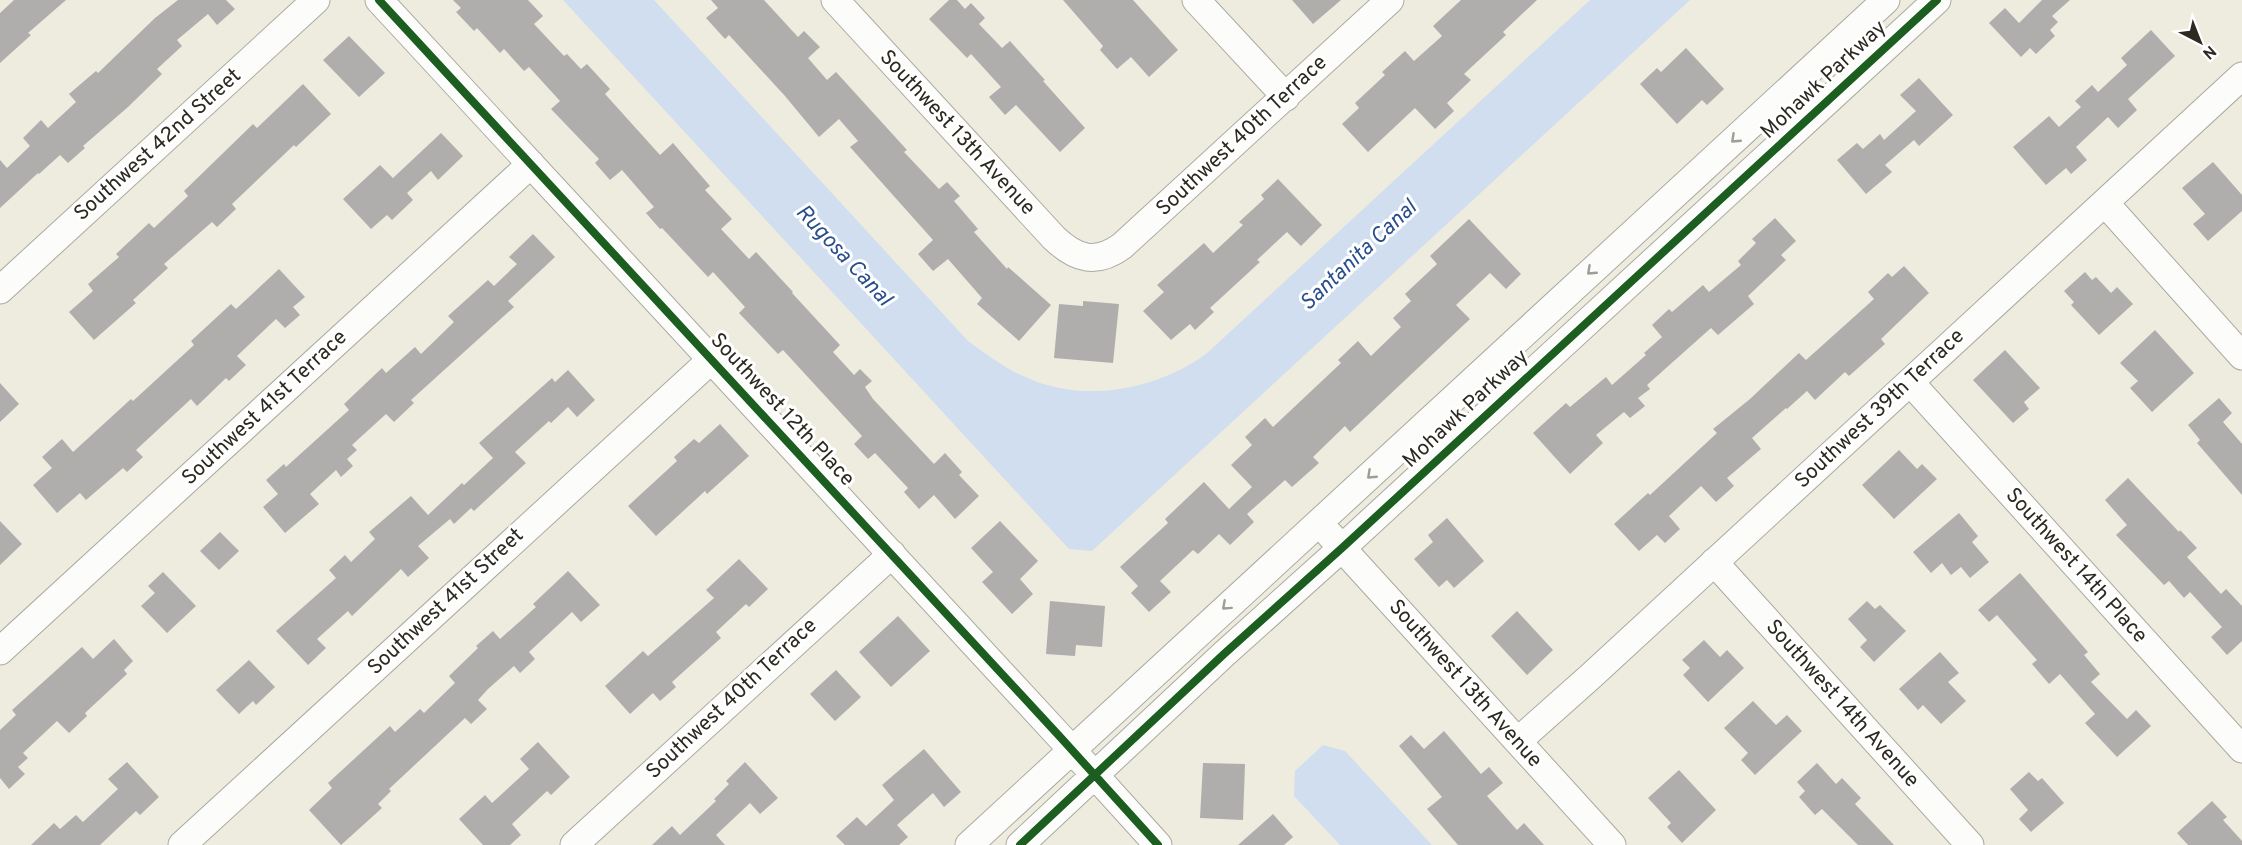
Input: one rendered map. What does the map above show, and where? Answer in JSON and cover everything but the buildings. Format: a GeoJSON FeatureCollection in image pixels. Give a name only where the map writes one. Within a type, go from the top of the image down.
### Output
{"type":"FeatureCollection","features":[{"type":"Feature","properties":{"kind":"street","name":"Southwest 42nd Street"},"geometry":{"type":"LineString","coordinates":[[0,290],[316,0]]}},
{"type":"Feature","properties":{"kind":"street","name":"Southwest 12th Place"},"geometry":{"type":"LineString","coordinates":[[380,0],[1096,775],[1158,845]]}},
{"type":"Feature","properties":{"kind":"street","name":"Southwest 13th Avenue"},"geometry":{"type":"LineString","coordinates":[[835,0],[1054,238],[1069,250],[1087,258]]}},
{"type":"Feature","properties":{"kind":"street"},"geometry":{"type":"LineString","coordinates":[[1196,0],[1286,96]]}},
{"type":"Feature","properties":{"kind":"street","name":"Southwest 40th Terrace"},"geometry":{"type":"LineString","coordinates":[[1087,258],[1105,256],[1122,246],[1390,0]]}},
{"type":"Feature","properties":{"kind":"street","name":"Mohawk Parkway"},"geometry":{"type":"LineString","coordinates":[[969,845],[1886,0]]}},
{"type":"Feature","properties":{"kind":"street","name":"Mohawk Parkway"},"geometry":{"type":"LineString","coordinates":[[1020,845],[1224,654],[1937,0]]}},
{"type":"Feature","properties":{"kind":"street","name":"Southwest 39th Terrace"},"geometry":{"type":"LineString","coordinates":[[1518,741],[2242,76]]}},
{"type":"Feature","properties":{"kind":"street","name":"Southwest 41st Terrace"},"geometry":{"type":"LineString","coordinates":[[0,651],[531,164]]}},
{"type":"Feature","properties":{"kind":"street"},"geometry":{"type":"LineString","coordinates":[[2105,203],[2242,356]]}},
{"type":"Feature","properties":{"kind":"street","name":"Southwest 41st Street"},"geometry":{"type":"LineString","coordinates":[[182,845],[711,360]]}},
{"type":"Feature","properties":{"kind":"street","name":"Southwest 14th Place"},"geometry":{"type":"LineString","coordinates":[[1910,382],[2242,749]]}},
{"type":"Feature","properties":{"kind":"street","name":"Southwest 13th Avenue"},"geometry":{"type":"LineString","coordinates":[[1318,523],[1612,845]]}},
{"type":"Feature","properties":{"kind":"street","name":"Southwest 40th Terrace"},"geometry":{"type":"LineString","coordinates":[[574,845],[892,554]]}},
{"type":"Feature","properties":{"kind":"street","name":"Southwest 14th Avenue"},"geometry":{"type":"LineString","coordinates":[[1714,562],[1970,845]]}},
{"type":"Feature","properties":{"kind":"water"},"geometry":{"type":"Polygon","coordinates":[[[563,0],[654,0],[968,341],[1023,376],[1045,385],[1069,390],[1093,391],[1141,385],[1186,367],[1206,354],[1590,0],[1690,0],[1092,551],[1069,549],[563,0]]]}},
{"type":"Feature","properties":{"kind":"water"},"geometry":{"type":"Polygon","coordinates":[[[1323,745],[1345,751],[1432,845],[1340,845],[1294,796],[1295,771],[1323,745]]]}},
{"type":"Feature","properties":{"kind":"cycle path"},"geometry":{"type":"LineString","coordinates":[[379,0],[1158,845]]}},
{"type":"Feature","properties":{"kind":"cycle path"},"geometry":{"type":"LineString","coordinates":[[1020,845],[1224,654],[1937,0]]}},
{"type":"Feature","properties":{"kind":"water label","name":"Rugosa Canal"},"geometry":{"type":"Point","coordinates":[843,256]}},
{"type":"Feature","properties":{"kind":"water label","name":"Santanita Canal"},"geometry":{"type":"Point","coordinates":[1359,256]}}]}
